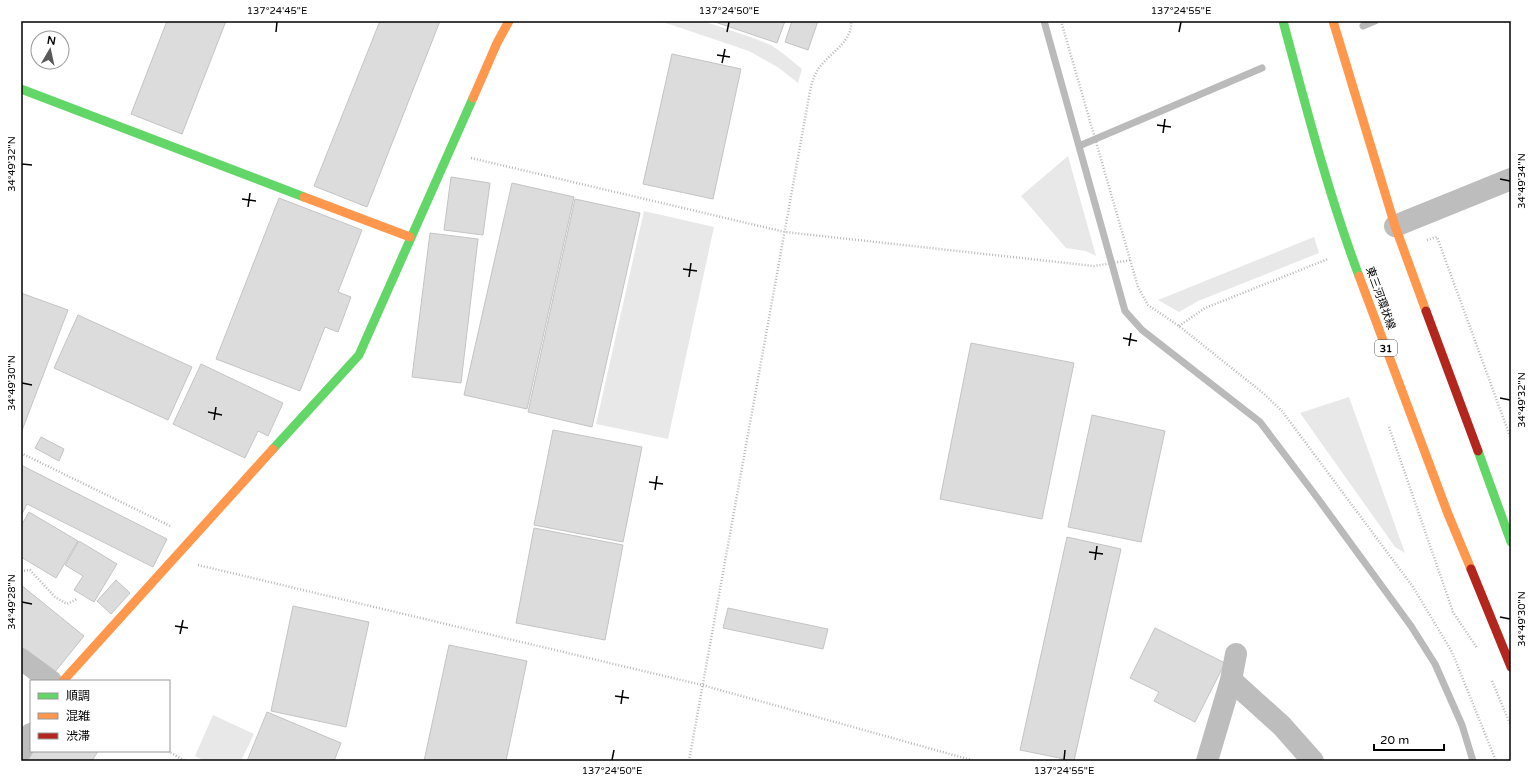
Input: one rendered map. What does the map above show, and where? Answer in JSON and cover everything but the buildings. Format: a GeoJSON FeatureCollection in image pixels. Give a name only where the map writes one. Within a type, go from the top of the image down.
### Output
{"type":"FeatureCollection","features":[{"type":"Feature","properties":{"kind":"main road"},"geometry":{"type":"LineString","coordinates":[[64,680],[358,355],[497,43],[509,21]]}},
{"type":"Feature","properties":{"kind":"main road","name":"東三河環状線"},"geometry":{"type":"LineString","coordinates":[[1283,21],[1311,125],[1350,251],[1448,514],[1511,667]]}},
{"type":"Feature","properties":{"kind":"main road"},"geometry":{"type":"LineString","coordinates":[[1333,21],[1395,226],[1511,542]]}},
{"type":"Feature","properties":{"kind":"main road"},"geometry":{"type":"LineString","coordinates":[[21,89],[410,237]]}},
{"type":"Feature","properties":{"kind":"street"},"geometry":{"type":"LineString","coordinates":[[1395,226],[1511,179]]}},
{"type":"Feature","properties":{"kind":"street"},"geometry":{"type":"LineString","coordinates":[[1207,761],[1236,654]]}},
{"type":"Feature","properties":{"kind":"street"},"geometry":{"type":"LineString","coordinates":[[21,659],[50,680]]}},
{"type":"Feature","properties":{"kind":"street"},"geometry":{"type":"LineString","coordinates":[[1230,680],[1282,726],[1312,761]]}},
{"type":"Feature","properties":{"kind":"street"},"geometry":{"type":"LineString","coordinates":[[21,751],[30,736]]}},
{"type":"Feature","properties":{"kind":"path"},"geometry":{"type":"LineString","coordinates":[[689,761],[813,78],[825,61],[846,41],[851,28],[851,21]]}},
{"type":"Feature","properties":{"kind":"path"},"geometry":{"type":"LineString","coordinates":[[1061,21],[1129,261],[1138,287],[1148,305],[1179,326],[1282,411],[1413,587],[1452,652],[1496,761]]}},
{"type":"Feature","properties":{"kind":"path"},"geometry":{"type":"LineString","coordinates":[[449,153],[785,232],[1096,266],[1129,261]]}},
{"type":"Feature","properties":{"kind":"path"},"geometry":{"type":"LineString","coordinates":[[1179,326],[1205,308],[1350,251]]}},
{"type":"Feature","properties":{"kind":"path"},"geometry":{"type":"LineString","coordinates":[[21,453],[192,537]]}},
{"type":"Feature","properties":{"kind":"path"},"geometry":{"type":"LineString","coordinates":[[174,559],[702,685],[975,761]]}},
{"type":"Feature","properties":{"kind":"path"},"geometry":{"type":"LineString","coordinates":[[21,571],[30,570],[54,598],[67,604],[77,599]]}},
{"type":"Feature","properties":{"kind":"path"},"geometry":{"type":"LineString","coordinates":[[170,752],[185,761]]}},
{"type":"Feature","properties":{"kind":"shaded area"},"geometry":{"type":"Polygon","coordinates":[[[660,21],[703,21],[771,45],[802,69],[798,83],[779,68],[749,51],[660,21]]]}},
{"type":"Feature","properties":{"kind":"shaded area"},"geometry":{"type":"Polygon","coordinates":[[[1068,156],[1096,256],[1086,251],[1066,248],[1021,196],[1068,156]]]}},
{"type":"Feature","properties":{"kind":"shaded area"},"geometry":{"type":"Polygon","coordinates":[[[644,211],[714,227],[668,439],[596,424],[644,211]]]}},
{"type":"Feature","properties":{"kind":"shaded area"},"geometry":{"type":"Polygon","coordinates":[[[1314,237],[1319,253],[1198,301],[1179,312],[1158,300],[1314,237]]]}},
{"type":"Feature","properties":{"kind":"shaded area"},"geometry":{"type":"Polygon","coordinates":[[[1349,397],[1405,553],[1395,547],[1300,413],[1349,397]]]}},
{"type":"Feature","properties":{"kind":"shaded area"},"geometry":{"type":"Polygon","coordinates":[[[213,715],[254,734],[241,761],[205,761],[195,756],[213,715]]]}},
{"type":"Feature","properties":{"kind":"waterway"},"geometry":{"type":"LineString","coordinates":[[1044,21],[1125,311],[1142,330],[1260,422],[1411,626],[1435,664],[1462,725],[1473,761]]}},
{"type":"Feature","properties":{"kind":"waterway"},"geometry":{"type":"LineString","coordinates":[[1363,26],[1375,21]]}},
{"type":"Feature","properties":{"kind":"waterway"},"geometry":{"type":"LineString","coordinates":[[1079,146],[1262,68]]}},
{"type":"Feature","properties":{"kind":"traffic: fast"},"geometry":{"type":"LineString","coordinates":[[1283,21],[1327,182],[1359,276]]}},
{"type":"Feature","properties":{"kind":"traffic: fast"},"geometry":{"type":"LineString","coordinates":[[21,89],[304,197]]}},
{"type":"Feature","properties":{"kind":"traffic: fast"},"geometry":{"type":"LineString","coordinates":[[273,449],[359,355],[473,98]]}},
{"type":"Feature","properties":{"kind":"traffic: fast"},"geometry":{"type":"LineString","coordinates":[[1478,451],[1511,542]]}},
{"type":"Feature","properties":{"kind":"traffic: slow"},"geometry":{"type":"LineString","coordinates":[[473,98],[497,43],[509,21]]}},
{"type":"Feature","properties":{"kind":"traffic: slow"},"geometry":{"type":"LineString","coordinates":[[1333,21],[1395,226],[1426,311]]}},
{"type":"Feature","properties":{"kind":"traffic: slow"},"geometry":{"type":"LineString","coordinates":[[304,197],[410,237]]}},
{"type":"Feature","properties":{"kind":"traffic: slow"},"geometry":{"type":"LineString","coordinates":[[1359,276],[1448,514],[1471,569]]}},
{"type":"Feature","properties":{"kind":"traffic: slow"},"geometry":{"type":"LineString","coordinates":[[64,680],[273,449]]}},
{"type":"Feature","properties":{"kind":"traffic: jam"},"geometry":{"type":"LineString","coordinates":[[1426,311],[1478,451]]}},
{"type":"Feature","properties":{"kind":"traffic: jam"},"geometry":{"type":"LineString","coordinates":[[1471,569],[1511,667]]}}]}
